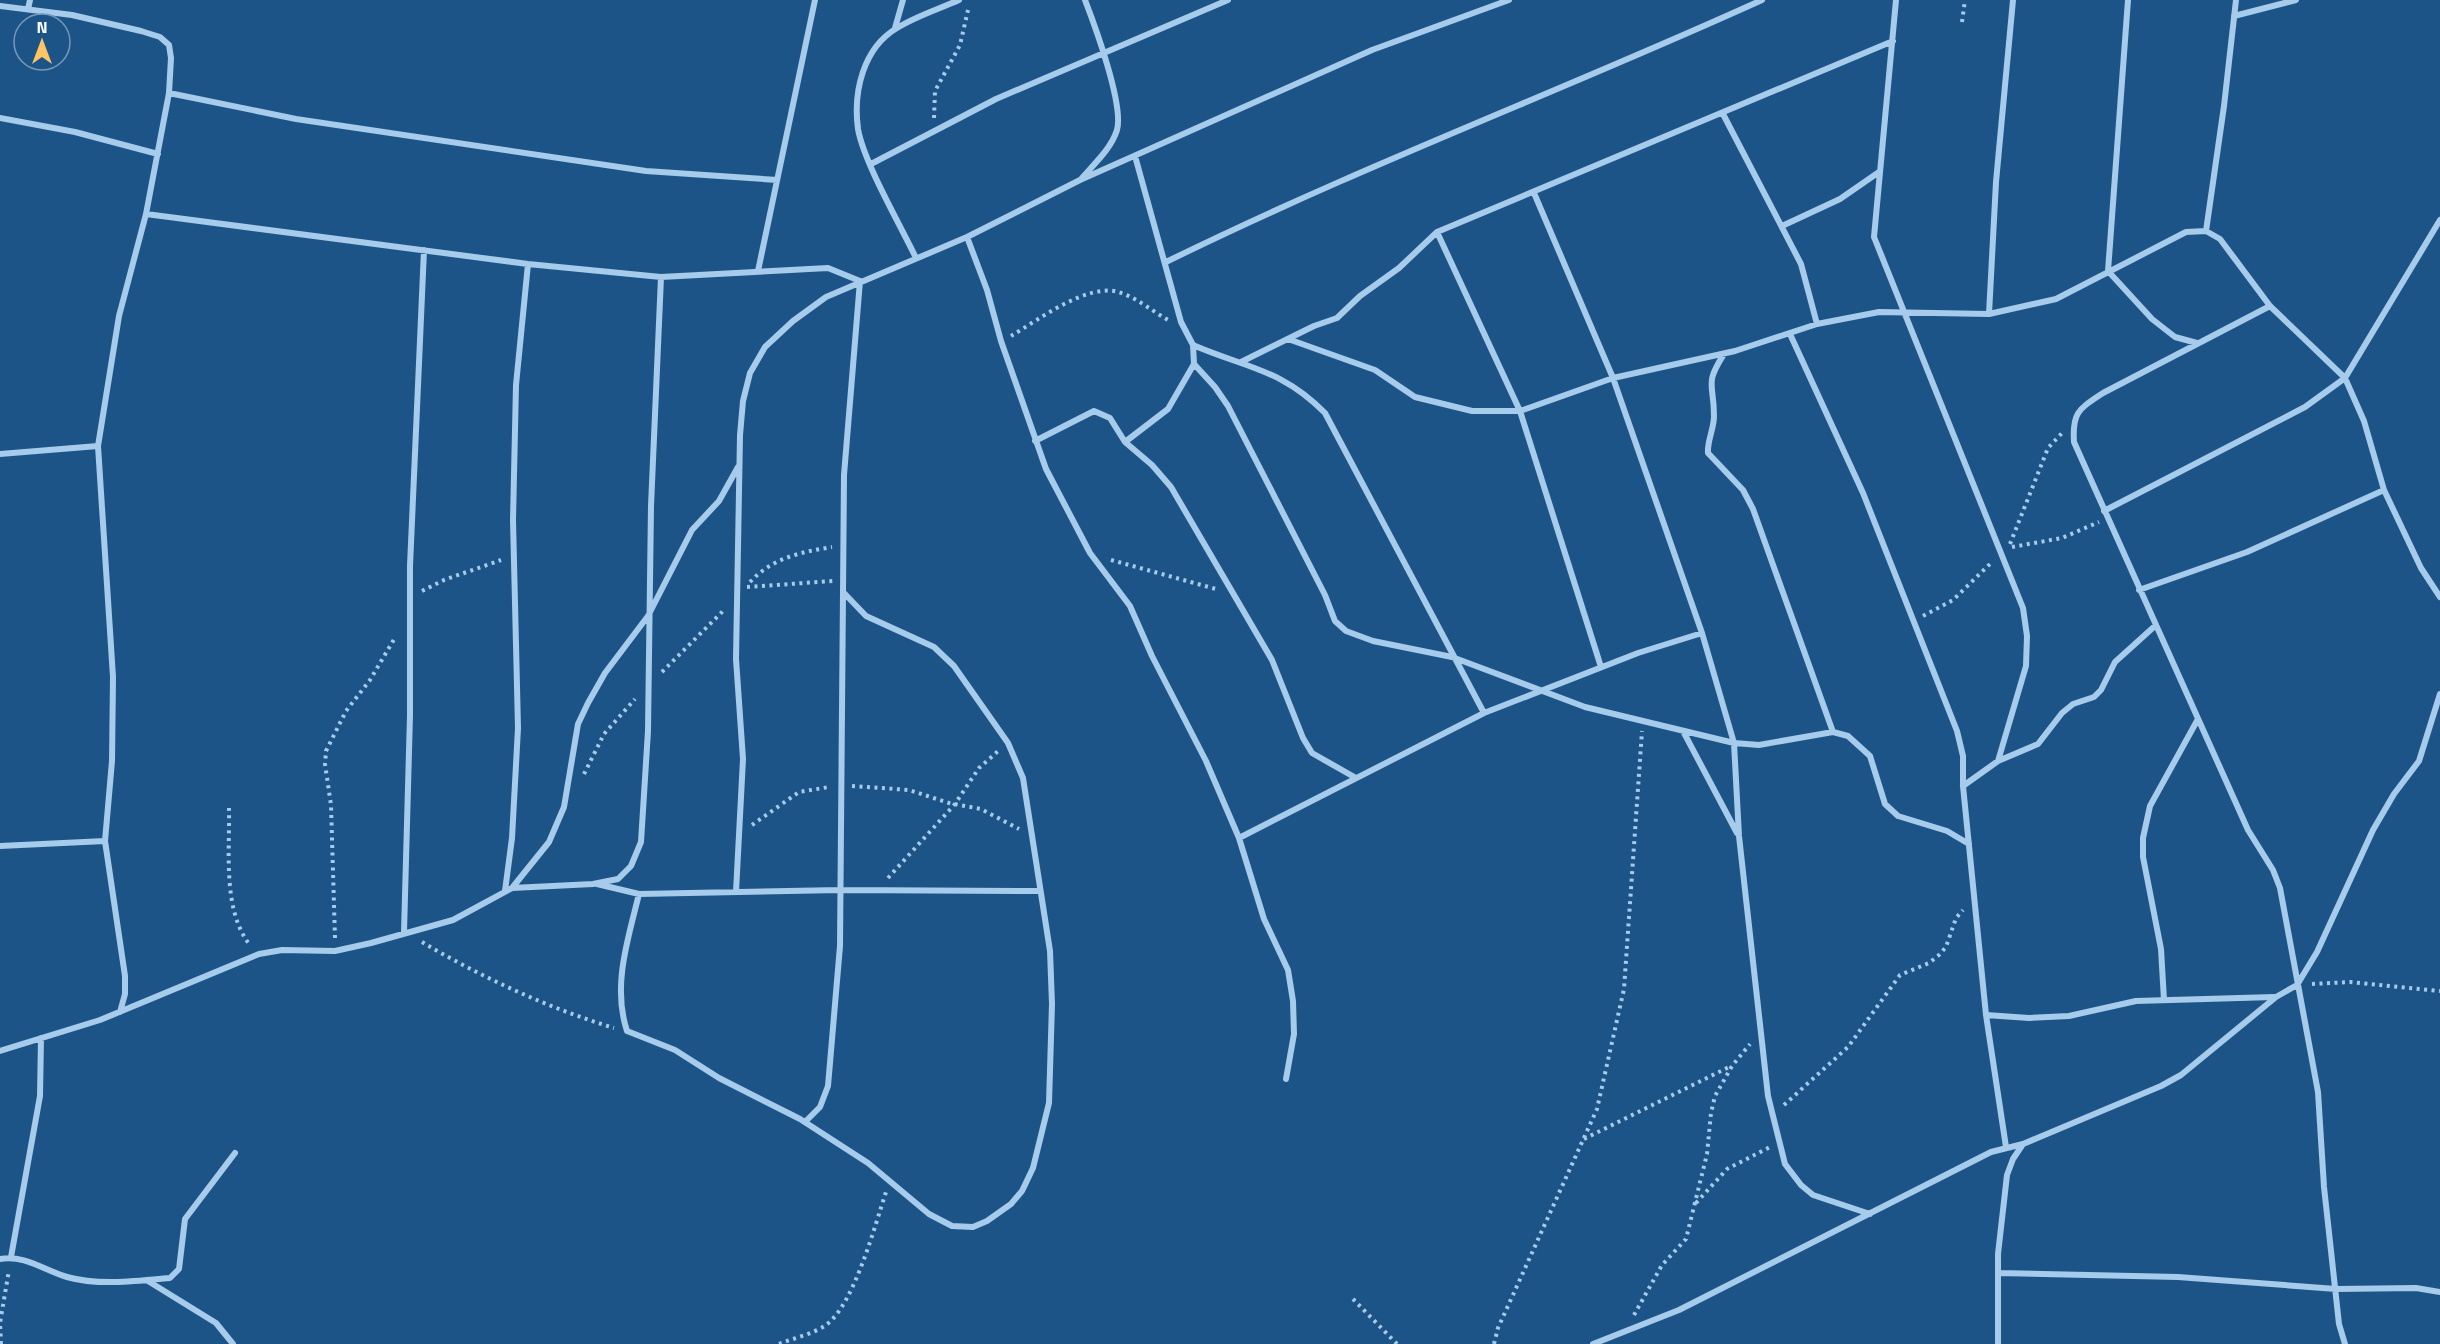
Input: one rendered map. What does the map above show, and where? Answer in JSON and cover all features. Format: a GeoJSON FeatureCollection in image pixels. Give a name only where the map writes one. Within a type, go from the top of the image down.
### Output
{"type":"FeatureCollection","features":[{"type":"Feature","properties":{"kind":"street"},"geometry":{"type":"LineString","coordinates":[[28,9],[30,0]]}},
{"type":"Feature","properties":{"kind":"street"},"geometry":{"type":"LineString","coordinates":[[758,271],[815,0]]}},
{"type":"Feature","properties":{"kind":"street"},"geometry":{"type":"LineString","coordinates":[[895,28],[903,0]]}},
{"type":"Feature","properties":{"kind":"street"},"geometry":{"type":"LineString","coordinates":[[916,258],[871,164],[858,129],[858,83],[869,55],[895,28],[959,0]]}},
{"type":"Feature","properties":{"kind":"street"},"geometry":{"type":"LineString","coordinates":[[1080,180],[1106,151],[1117,128],[1115,101],[1103,53],[1085,0]]}},
{"type":"Feature","properties":{"kind":"street"},"geometry":{"type":"LineString","coordinates":[[871,164],[996,99],[1228,0]]}},
{"type":"Feature","properties":{"kind":"street"},"geometry":{"type":"LineString","coordinates":[[736,892],[743,759],[736,659],[738,597],[741,587],[739,465],[743,401],[750,373],[765,347],[793,321],[826,297],[860,281],[967,237],[1080,180],[1372,50],[1509,0]]}},
{"type":"Feature","properties":{"kind":"street"},"geometry":{"type":"LineString","coordinates":[[1166,262],[1334,183],[1659,47],[1762,0]]}},
{"type":"Feature","properties":{"kind":"street"},"geometry":{"type":"LineString","coordinates":[[1896,0],[1874,237],[2023,608],[2027,636],[2026,666],[1998,761]]}},
{"type":"Feature","properties":{"kind":"street"},"geometry":{"type":"LineString","coordinates":[[1989,314],[1996,182],[2013,0]]}},
{"type":"Feature","properties":{"kind":"street"},"geometry":{"type":"LineString","coordinates":[[2128,0],[2108,271],[2152,319],[2175,337],[2197,344]]}},
{"type":"Feature","properties":{"kind":"street"},"geometry":{"type":"LineString","coordinates":[[2206,231],[2235,0]]}},
{"type":"Feature","properties":{"kind":"street"},"geometry":{"type":"LineString","coordinates":[[2234,16],[2296,0]]}},
{"type":"Feature","properties":{"kind":"street"},"geometry":{"type":"LineString","coordinates":[[0,6],[72,15],[160,37],[169,45],[171,58],[170,93],[146,214],[119,316],[98,446],[113,677],[112,761],[105,842],[125,976],[125,994],[120,1012]]}},
{"type":"Feature","properties":{"kind":"street"},"geometry":{"type":"LineString","coordinates":[[1241,362],[1337,318],[1360,296],[1399,268],[1437,232],[1723,114],[1893,40]]}},
{"type":"Feature","properties":{"kind":"street"},"geometry":{"type":"LineString","coordinates":[[170,93],[296,119],[646,171],[777,180]]}},
{"type":"Feature","properties":{"kind":"street"},"geometry":{"type":"LineString","coordinates":[[1723,114],[1801,264],[1817,324]]}},
{"type":"Feature","properties":{"kind":"street"},"geometry":{"type":"LineString","coordinates":[[0,118],[75,132],[158,154]]}},
{"type":"Feature","properties":{"kind":"street"},"geometry":{"type":"LineString","coordinates":[[1125,442],[1168,409],[1194,364],[1193,345],[1184,330],[1135,156]]}},
{"type":"Feature","properties":{"kind":"street"},"geometry":{"type":"LineString","coordinates":[[1782,226],[1840,199],[1879,172]]}},
{"type":"Feature","properties":{"kind":"street"},"geometry":{"type":"LineString","coordinates":[[1534,193],[1613,378],[1702,633],[1734,742],[1739,836],[1760,1032],[1774,1127],[1785,1164],[1801,1185],[1829,1202],[1870,1214]]}},
{"type":"Feature","properties":{"kind":"street"},"geometry":{"type":"LineString","coordinates":[[146,214],[528,264],[661,277],[828,268],[860,281]]}},
{"type":"Feature","properties":{"kind":"street"},"geometry":{"type":"LineString","coordinates":[[2104,511],[2305,407],[2345,378],[2440,220]]}},
{"type":"Feature","properties":{"kind":"street"},"geometry":{"type":"LineString","coordinates":[[1288,339],[1375,370],[1415,397],[1472,411],[1520,411],[1613,378],[1724,354],[1817,324],[1879,312],[1989,314],[2056,299],[2186,232],[2206,231],[2220,239],[2270,306],[2345,378],[2364,421],[2384,490],[2421,568],[2440,597]]}},
{"type":"Feature","properties":{"kind":"street"},"geometry":{"type":"LineString","coordinates":[[1437,232],[1520,411],[1601,667]]}},
{"type":"Feature","properties":{"kind":"street"},"geometry":{"type":"LineString","coordinates":[[967,237],[987,290],[1001,341],[1035,441],[1049,476],[1090,553],[1130,606],[1152,656],[1206,761],[1239,838],[1264,919],[1288,970],[1293,1001],[1294,1034],[1286,1079]]}},
{"type":"Feature","properties":{"kind":"street"},"geometry":{"type":"LineString","coordinates":[[404,932],[410,596],[424,250]]}},
{"type":"Feature","properties":{"kind":"street"},"geometry":{"type":"LineString","coordinates":[[508,889],[518,728],[514,555],[516,386],[528,264]]}},
{"type":"Feature","properties":{"kind":"street"},"geometry":{"type":"LineString","coordinates":[[508,889],[593,884],[618,879],[631,866],[641,842],[648,731],[648,616],[661,277]]}},
{"type":"Feature","properties":{"kind":"street"},"geometry":{"type":"LineString","coordinates":[[805,1122],[820,1107],[828,1086],[840,946],[844,475],[860,281]]}},
{"type":"Feature","properties":{"kind":"street"},"geometry":{"type":"LineString","coordinates":[[2270,306],[2103,393],[2081,407],[2072,421],[2074,442],[2139,590],[2248,830],[2273,870],[2280,888],[2318,1092],[2324,1187],[2339,1324],[2345,1344]]}},
{"type":"Feature","properties":{"kind":"street"},"geometry":{"type":"LineString","coordinates":[[1790,334],[1863,492],[1958,731],[1963,756],[1963,786],[1986,1015],[2006,1147]]}},
{"type":"Feature","properties":{"kind":"street"},"geometry":{"type":"LineString","coordinates":[[1193,345],[1288,381],[1306,394],[1325,413],[1436,620],[1452,657],[1484,713]]}},
{"type":"Feature","properties":{"kind":"street"},"geometry":{"type":"LineString","coordinates":[[1724,354],[1712,372],[1709,386],[1714,415],[1708,453],[1743,490],[1753,509],[1833,732]]}},
{"type":"Feature","properties":{"kind":"street"},"geometry":{"type":"LineString","coordinates":[[1194,364],[1215,387],[1228,406],[1325,595],[1335,621],[1346,632],[1373,641],[1452,657],[1585,707],[1734,742],[1759,745],[1833,732],[1848,736],[1870,756],[1885,804],[1898,816],[1947,831],[1969,844]]}},
{"type":"Feature","properties":{"kind":"street"},"geometry":{"type":"LineString","coordinates":[[1035,441],[1094,411],[1110,418],[1125,442],[1152,465],[1171,488],[1272,660],[1312,753],[1356,778]]}},
{"type":"Feature","properties":{"kind":"street"},"geometry":{"type":"LineString","coordinates":[[0,454],[98,446]]}},
{"type":"Feature","properties":{"kind":"street"},"geometry":{"type":"LineString","coordinates":[[0,1051],[120,1012],[259,954],[282,950],[335,951],[453,920],[508,889],[549,842],[564,807],[578,724],[604,673],[648,616],[692,530],[718,501],[739,465]]}},
{"type":"Feature","properties":{"kind":"street"},"geometry":{"type":"LineString","coordinates":[[2139,590],[2247,552],[2384,490]]}},
{"type":"Feature","properties":{"kind":"street"},"geometry":{"type":"LineString","coordinates":[[639,894],[621,975],[621,1015],[627,1031],[675,1050],[719,1078],[805,1122],[890,1180],[929,1214],[958,1228],[973,1227],[987,1221],[1011,1204],[1022,1191],[1033,1168],[1049,1103],[1051,972],[1023,778],[1008,743],[954,666],[934,647],[866,616],[844,593]]}},
{"type":"Feature","properties":{"kind":"street"},"geometry":{"type":"LineString","coordinates":[[1963,786],[1998,761],[2038,744],[2062,713],[2073,704],[2094,697],[2101,690],[2115,662],[2156,625]]}},
{"type":"Feature","properties":{"kind":"street"},"geometry":{"type":"LineString","coordinates":[[1239,838],[1484,713],[1601,667],[1702,633]]}},
{"type":"Feature","properties":{"kind":"street"},"geometry":{"type":"LineString","coordinates":[[1593,1344],[1679,1310],[2006,1147],[2023,1144],[2181,1075],[2276,997],[2297,984],[2317,952],[2373,830],[2394,794],[2419,761],[2440,694]]}},
{"type":"Feature","properties":{"kind":"street"},"geometry":{"type":"LineString","coordinates":[[2164,1000],[2161,949],[2143,857],[2143,838],[2150,807],[2198,719]]}},
{"type":"Feature","properties":{"kind":"street"},"geometry":{"type":"LineString","coordinates":[[1683,731],[1739,836]]}},
{"type":"Feature","properties":{"kind":"street"},"geometry":{"type":"LineString","coordinates":[[0,846],[105,842]]}},
{"type":"Feature","properties":{"kind":"street"},"geometry":{"type":"LineString","coordinates":[[593,884],[639,894],[840,890],[1040,891]]}},
{"type":"Feature","properties":{"kind":"street"},"geometry":{"type":"LineString","coordinates":[[1986,1015],[2030,1018],[2069,1016],[2113,1004],[2164,1000],[2276,997]]}},
{"type":"Feature","properties":{"kind":"street"},"geometry":{"type":"LineString","coordinates":[[11,1257],[40,1096],[41,1038]]}},
{"type":"Feature","properties":{"kind":"street"},"geometry":{"type":"LineString","coordinates":[[1998,1344],[1998,1273],[2007,1175],[2023,1144]]}},
{"type":"Feature","properties":{"kind":"street"},"geometry":{"type":"LineString","coordinates":[[0,1259],[11,1257],[31,1261],[68,1277],[109,1282],[170,1278],[177,1273],[185,1219],[235,1154]]}},
{"type":"Feature","properties":{"kind":"street"},"geometry":{"type":"LineString","coordinates":[[1998,1273],[2178,1277],[2336,1289],[2416,1288],[2440,1292]]}},
{"type":"Feature","properties":{"kind":"street"},"geometry":{"type":"LineString","coordinates":[[146,1280],[216,1323],[233,1344]]}},
{"type":"Feature","properties":{"kind":"path"},"geometry":{"type":"LineString","coordinates":[[935,130],[935,91],[960,45],[970,0]]}},
{"type":"Feature","properties":{"kind":"path"},"geometry":{"type":"LineString","coordinates":[[1962,22],[1965,0]]}},
{"type":"Feature","properties":{"kind":"path"},"geometry":{"type":"LineString","coordinates":[[1001,341],[1078,298],[1108,290],[1127,296],[1184,330]]}},
{"type":"Feature","properties":{"kind":"path"},"geometry":{"type":"LineString","coordinates":[[2072,421],[2048,448],[2008,548],[2062,538],[2108,518]]}},
{"type":"Feature","properties":{"kind":"path"},"geometry":{"type":"LineString","coordinates":[[741,587],[787,556],[844,545]]}},
{"type":"Feature","properties":{"kind":"path"},"geometry":{"type":"LineString","coordinates":[[1090,553],[1233,593]]}},
{"type":"Feature","properties":{"kind":"path"},"geometry":{"type":"LineString","coordinates":[[1913,621],[1953,600],[2001,554]]}},
{"type":"Feature","properties":{"kind":"path"},"geometry":{"type":"LineString","coordinates":[[410,596],[444,580],[514,555]]}},
{"type":"Feature","properties":{"kind":"path"},"geometry":{"type":"LineString","coordinates":[[741,587],[844,580]]}},
{"type":"Feature","properties":{"kind":"path"},"geometry":{"type":"LineString","coordinates":[[582,778],[604,734],[648,685],[738,597]]}},
{"type":"Feature","properties":{"kind":"path"},"geometry":{"type":"LineString","coordinates":[[335,951],[331,805],[326,751],[346,711],[370,680],[410,613]]}},
{"type":"Feature","properties":{"kind":"path"},"geometry":{"type":"LineString","coordinates":[[1494,1344],[1498,1328],[1597,1109],[1624,988],[1642,722]]}},
{"type":"Feature","properties":{"kind":"path"},"geometry":{"type":"LineString","coordinates":[[877,890],[955,804],[979,768],[1008,743]]}},
{"type":"Feature","properties":{"kind":"path"},"geometry":{"type":"LineString","coordinates":[[740,831],[799,792],[840,786],[892,787],[981,809],[1002,818],[1033,838]]}},
{"type":"Feature","properties":{"kind":"path"},"geometry":{"type":"LineString","coordinates":[[229,808],[232,893],[238,926],[259,954]]}},
{"type":"Feature","properties":{"kind":"path"},"geometry":{"type":"LineString","coordinates":[[1774,1127],[1781,1108],[1848,1047],[1893,982],[1900,975],[1929,963],[1946,947],[1956,918],[1975,892]]}},
{"type":"Feature","properties":{"kind":"path"},"geometry":{"type":"LineString","coordinates":[[404,932],[460,964],[586,1020],[627,1031]]}},
{"type":"Feature","properties":{"kind":"path"},"geometry":{"type":"LineString","coordinates":[[2297,984],[2350,982],[2440,992]]}},
{"type":"Feature","properties":{"kind":"path"},"geometry":{"type":"LineString","coordinates":[[1621,1332],[1635,1314],[1662,1265],[1682,1245],[1707,1154],[1713,1105],[1732,1066],[1760,1032]]}},
{"type":"Feature","properties":{"kind":"path"},"geometry":{"type":"LineString","coordinates":[[1583,1140],[1732,1066]]}},
{"type":"Feature","properties":{"kind":"path"},"geometry":{"type":"LineString","coordinates":[[1694,1206],[1727,1169],[1778,1142]]}},
{"type":"Feature","properties":{"kind":"path"},"geometry":{"type":"LineString","coordinates":[[779,1344],[824,1326],[841,1309],[860,1268],[890,1180]]}},
{"type":"Feature","properties":{"kind":"path"},"geometry":{"type":"LineString","coordinates":[[1,1344],[0,1323],[11,1257]]}},
{"type":"Feature","properties":{"kind":"path"},"geometry":{"type":"LineString","coordinates":[[1353,1299],[1397,1344]]}}]}
